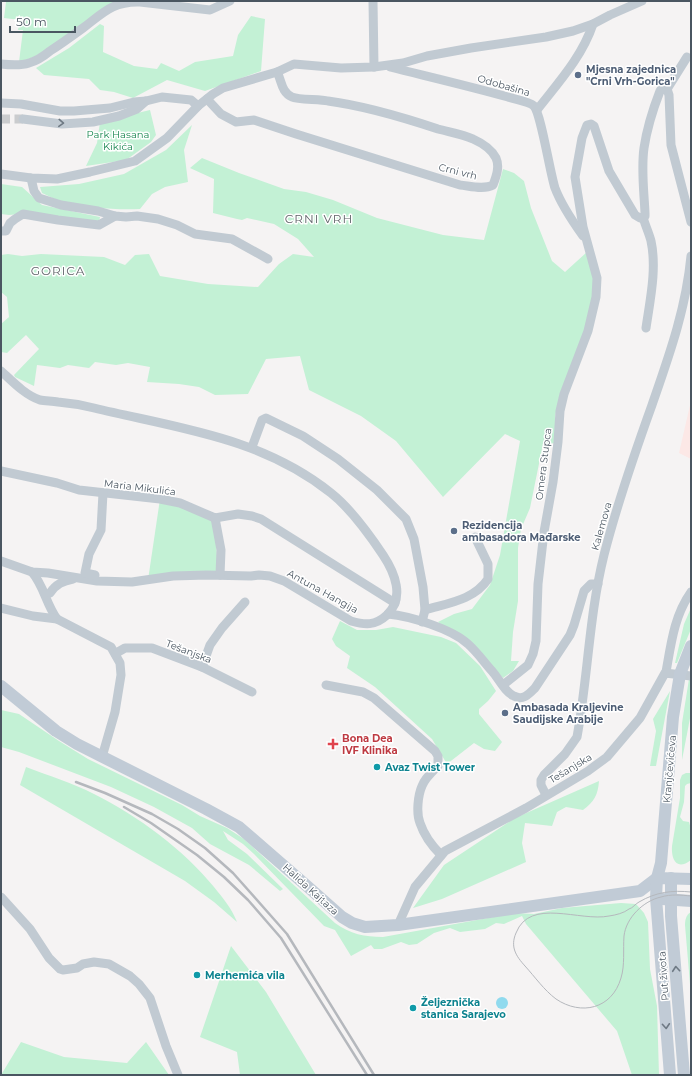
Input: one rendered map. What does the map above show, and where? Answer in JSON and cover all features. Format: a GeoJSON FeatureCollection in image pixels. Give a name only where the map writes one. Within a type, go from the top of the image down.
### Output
{"type":"FeatureCollection","features":[{"type":"Feature","properties":{"kind":"main road","name":"Kranjčevićeva"},"geometry":{"type":"LineString","coordinates":[[657,878],[661,863],[673,717],[685,675],[691,646]]}},
{"type":"Feature","properties":{"kind":"main road","name":"Halida Kajtaza"},"geometry":{"type":"LineString","coordinates":[[1,686],[61,734],[76,744],[239,827],[342,918],[365,927],[398,925],[640,890],[657,878]]}},
{"type":"Feature","properties":{"kind":"main road","name":"Halida Kajtaza"},"geometry":{"type":"LineString","coordinates":[[1,693],[15,698]]}},
{"type":"Feature","properties":{"kind":"main road"},"geometry":{"type":"LineString","coordinates":[[661,863],[671,878]]}},
{"type":"Feature","properties":{"kind":"main road"},"geometry":{"type":"LineString","coordinates":[[657,878],[691,879]]}},
{"type":"Feature","properties":{"kind":"main road","name":"Put života"},"geometry":{"type":"LineString","coordinates":[[657,878],[656,898],[670,1075]]}},
{"type":"Feature","properties":{"kind":"main road","name":"Put života"},"geometry":{"type":"LineString","coordinates":[[671,878],[670,899],[684,1075]]}},
{"type":"Feature","properties":{"kind":"main road"},"geometry":{"type":"LineString","coordinates":[[640,890],[656,898],[691,901]]}},
{"type":"Feature","properties":{"kind":"street"},"geometry":{"type":"LineString","coordinates":[[1,64],[22,64],[37,60],[70,38],[99,14],[121,3],[140,2],[210,10],[230,1]]}},
{"type":"Feature","properties":{"kind":"street"},"geometry":{"type":"LineString","coordinates":[[372,1],[374,67]]}},
{"type":"Feature","properties":{"kind":"street","name":"Odobašina"},"geometry":{"type":"LineString","coordinates":[[1,174],[31,178],[57,179],[98,171],[135,161],[167,138],[198,106],[223,88],[277,72],[294,64],[341,68],[374,67],[403,63],[427,56],[546,37],[573,31],[594,24],[623,5],[642,1]]}},
{"type":"Feature","properties":{"kind":"street","name":"Odobašina"},"geometry":{"type":"LineString","coordinates":[[385,66],[528,103],[533,105],[537,110],[574,62],[594,24]]}},
{"type":"Feature","properties":{"kind":"street"},"geometry":{"type":"LineString","coordinates":[[687,56],[667,89],[669,95],[671,145],[691,222]]}},
{"type":"Feature","properties":{"kind":"street","name":"Crni vrh"},"geometry":{"type":"LineString","coordinates":[[206,99],[221,114],[236,122],[254,120],[311,139],[460,184],[481,188],[493,185],[498,166],[496,158],[484,145],[472,138],[438,129],[410,119],[368,109],[328,101],[292,98],[283,89],[281,78],[277,72]]}},
{"type":"Feature","properties":{"kind":"street"},"geometry":{"type":"LineString","coordinates":[[646,328],[652,283],[652,256],[651,242],[643,218],[645,216],[643,168],[644,147],[650,120],[660,91],[662,88],[667,89]]}},
{"type":"Feature","properties":{"kind":"street"},"geometry":{"type":"LineString","coordinates":[[1,103],[21,104],[50,110],[74,111],[110,108],[162,97],[191,100],[198,106]]}},
{"type":"Feature","properties":{"kind":"street"},"geometry":{"type":"LineString","coordinates":[[23,120],[62,124],[93,122],[119,116],[137,109],[146,101]]}},
{"type":"Feature","properties":{"kind":"street","name":"Omera Stupca"},"geometry":{"type":"LineString","coordinates":[[537,110],[556,190],[573,221],[586,240]]}},
{"type":"Feature","properties":{"kind":"street","name":"Omera Stupca"},"geometry":{"type":"LineString","coordinates":[[503,685],[528,665],[533,654],[536,641],[538,584],[544,532],[553,482],[560,411],[564,394],[588,331],[597,288],[597,278],[586,240],[575,178],[576,165],[584,131],[587,125],[591,124],[595,128],[609,171],[635,215],[643,218]]}},
{"type":"Feature","properties":{"kind":"street"},"geometry":{"type":"LineString","coordinates":[[31,178],[34,191],[39,198],[61,205],[115,216],[136,216],[158,219],[177,225],[195,234],[232,239],[268,259]]}},
{"type":"Feature","properties":{"kind":"street"},"geometry":{"type":"LineString","coordinates":[[1,231],[6,231],[10,223],[15,218],[23,214],[99,225],[115,216]]}},
{"type":"Feature","properties":{"kind":"street","name":"Kalemova"},"geometry":{"type":"LineString","coordinates":[[546,795],[541,785],[541,780],[565,754],[577,737],[598,584],[604,555],[622,494],[685,302],[691,256]]}},
{"type":"Feature","properties":{"kind":"street"},"geometry":{"type":"LineString","coordinates":[[1,371],[19,388],[40,400],[80,404],[205,433],[252,447],[272,456],[303,474],[332,493],[347,508],[380,550],[392,570],[397,587],[396,603],[261,519],[252,516],[238,514],[215,518],[221,550],[220,575]]}},
{"type":"Feature","properties":{"kind":"street"},"geometry":{"type":"LineString","coordinates":[[252,447],[262,420],[266,418],[302,436],[338,459],[377,490],[401,513],[409,524],[414,538],[423,587],[425,610],[422,622]]}},
{"type":"Feature","properties":{"kind":"street","name":"Maria Mikulića"},"geometry":{"type":"LineString","coordinates":[[1,471],[57,483],[79,490],[180,503],[215,518]]}},
{"type":"Feature","properties":{"kind":"street"},"geometry":{"type":"LineString","coordinates":[[103,493],[101,530],[89,554],[85,573],[132,582]]}},
{"type":"Feature","properties":{"kind":"street"},"geometry":{"type":"LineString","coordinates":[[425,610],[462,599],[473,594],[482,587],[488,579],[488,564],[475,537]]}},
{"type":"Feature","properties":{"kind":"street","name":"Antuna Hangija"},"geometry":{"type":"LineString","coordinates":[[1,561],[32,572],[48,573],[97,581],[132,582],[173,576],[270,576],[284,582],[351,620],[361,624],[372,624],[381,620],[393,609],[396,603]]}},
{"type":"Feature","properties":{"kind":"street"},"geometry":{"type":"LineString","coordinates":[[32,572],[44,590],[48,605],[57,618]]}},
{"type":"Feature","properties":{"kind":"street"},"geometry":{"type":"LineString","coordinates":[[48,573],[50,593],[48,605]]}},
{"type":"Feature","properties":{"kind":"street"},"geometry":{"type":"LineString","coordinates":[[50,593],[58,584],[77,578]]}},
{"type":"Feature","properties":{"kind":"street"},"geometry":{"type":"LineString","coordinates":[[388,614],[407,617],[456,635],[463,640],[490,668],[509,694],[521,698],[531,692],[570,635],[578,615],[584,591],[591,584],[598,584]]}},
{"type":"Feature","properties":{"kind":"street","name":"Tešanjska"},"geometry":{"type":"LineString","coordinates":[[398,925],[415,887],[445,851],[526,808],[588,771],[607,757],[640,718],[666,672],[676,621],[683,604],[691,592]]}},
{"type":"Feature","properties":{"kind":"street"},"geometry":{"type":"LineString","coordinates":[[202,667],[210,646],[222,628],[245,602]]}},
{"type":"Feature","properties":{"kind":"street"},"geometry":{"type":"LineString","coordinates":[[1,608],[33,616],[57,618],[111,647],[120,664],[121,675],[112,723],[102,757]]}},
{"type":"Feature","properties":{"kind":"street","name":"Tešanjska"},"geometry":{"type":"LineString","coordinates":[[116,655],[125,648],[152,648],[202,667],[252,692]]}},
{"type":"Feature","properties":{"kind":"street"},"geometry":{"type":"LineString","coordinates":[[666,672],[685,675]]}},
{"type":"Feature","properties":{"kind":"street"},"geometry":{"type":"LineString","coordinates":[[326,685],[363,692],[374,698],[436,751],[438,756],[438,766],[428,776],[422,785],[418,808],[419,822],[433,847],[441,855]]}},
{"type":"Feature","properties":{"kind":"street"},"geometry":{"type":"LineString","coordinates":[[1,897],[30,929],[53,962],[60,969],[77,968],[84,964],[94,962],[109,964],[130,976],[144,990],[150,998],[166,1046],[178,1075]]}},
{"type":"Feature","properties":{"kind":"shaded area"},"geometry":{"type":"Polygon","coordinates":[[[691,401],[691,459],[679,453],[691,401]]]}},
{"type":"Feature","properties":{"kind":"green space"},"geometry":{"type":"Polygon","coordinates":[[[125,1],[34,57],[19,62],[23,30],[18,30],[20,20],[4,18],[6,2],[125,1]]]}},
{"type":"Feature","properties":{"kind":"green space"},"geometry":{"type":"Polygon","coordinates":[[[251,16],[265,19],[261,71],[205,91],[167,80],[133,98],[114,92],[100,90],[89,79],[44,75],[36,68],[69,48],[100,24],[104,26],[103,52],[134,66],[157,69],[161,63],[179,71],[195,62],[233,56],[238,35],[251,16]]]}},
{"type":"Feature","properties":{"kind":"green space","name":"Park Hasana Kikića"},"geometry":{"type":"Polygon","coordinates":[[[150,110],[156,135],[151,142],[126,160],[86,166],[97,143],[100,122],[150,110]]]}},
{"type":"Feature","properties":{"kind":"green space"},"geometry":{"type":"Polygon","coordinates":[[[192,125],[184,150],[188,182],[165,187],[152,194],[140,209],[111,209],[82,206],[63,202],[42,193],[40,187],[79,184],[124,174],[166,150],[192,125]]]}},
{"type":"Feature","properties":{"kind":"green space"},"geometry":{"type":"Polygon","coordinates":[[[202,158],[284,189],[306,192],[333,200],[377,218],[443,235],[484,240],[503,169],[514,173],[524,181],[531,208],[552,261],[565,272],[587,252],[596,274],[591,322],[561,391],[555,416],[556,443],[543,444],[530,508],[521,529],[518,548],[518,601],[513,632],[511,661],[519,661],[513,671],[503,678],[482,656],[438,622],[454,614],[472,609],[490,585],[500,555],[520,441],[505,434],[443,497],[396,441],[361,416],[309,390],[300,356],[266,359],[248,394],[215,395],[199,387],[147,382],[150,367],[128,363],[116,365],[95,362],[89,368],[68,365],[60,368],[37,365],[34,386],[15,377],[14,375],[39,349],[26,335],[7,353],[1,352],[1,324],[9,317],[7,297],[1,292],[1,255],[8,254],[22,256],[41,254],[104,257],[125,265],[135,255],[149,254],[160,276],[208,284],[258,287],[279,264],[293,254],[314,257],[298,239],[274,224],[247,218],[242,220],[213,213],[214,179],[190,168],[202,158]]]}},
{"type":"Feature","properties":{"kind":"green space"},"geometry":{"type":"Polygon","coordinates":[[[1,184],[22,187],[42,205],[100,217],[99,222],[31,213],[9,215],[1,214],[1,184]]]}},
{"type":"Feature","properties":{"kind":"green space"},"geometry":{"type":"Polygon","coordinates":[[[160,499],[215,518],[218,577],[148,580],[160,499]]]}},
{"type":"Feature","properties":{"kind":"green space"},"geometry":{"type":"Polygon","coordinates":[[[691,608],[691,629],[677,663],[675,663],[684,624],[691,608]]]}},
{"type":"Feature","properties":{"kind":"green space"},"geometry":{"type":"Polygon","coordinates":[[[340,621],[357,630],[376,630],[393,627],[441,637],[456,643],[480,666],[496,691],[479,709],[479,714],[502,742],[495,751],[484,749],[474,743],[447,764],[432,739],[375,687],[347,668],[350,656],[336,646],[332,639],[340,621]]]}},
{"type":"Feature","properties":{"kind":"green space"},"geometry":{"type":"Polygon","coordinates":[[[689,679],[691,680],[691,713],[682,760],[682,723],[689,679]]]}},
{"type":"Feature","properties":{"kind":"green space"},"geometry":{"type":"Polygon","coordinates":[[[670,691],[656,766],[650,766],[656,731],[653,719],[670,691]]]}},
{"type":"Feature","properties":{"kind":"green space"},"geometry":{"type":"Polygon","coordinates":[[[1,710],[19,714],[88,759],[182,805],[200,816],[227,828],[244,839],[335,923],[346,930],[358,934],[383,937],[516,913],[534,914],[562,908],[621,903],[636,904],[644,913],[648,922],[650,969],[657,1006],[659,1075],[632,1075],[617,1031],[526,924],[522,916],[504,924],[496,923],[485,929],[460,932],[450,928],[434,933],[417,944],[409,945],[401,942],[382,949],[374,949],[371,945],[351,956],[335,930],[324,926],[254,854],[243,844],[223,831],[228,840],[247,854],[283,889],[280,891],[249,865],[210,844],[192,828],[154,807],[111,787],[19,752],[1,747],[1,710]]]}},
{"type":"Feature","properties":{"kind":"green space"},"geometry":{"type":"Polygon","coordinates":[[[26,767],[94,794],[127,812],[159,834],[202,873],[227,904],[237,922],[214,902],[185,881],[20,785],[26,767]]]}},
{"type":"Feature","properties":{"kind":"green space"},"geometry":{"type":"Polygon","coordinates":[[[691,773],[691,783],[685,786],[684,802],[680,817],[683,821],[689,822],[691,829],[691,860],[686,863],[679,864],[674,859],[672,846],[680,798],[680,780],[682,775],[691,773]]]}},
{"type":"Feature","properties":{"kind":"green space"},"geometry":{"type":"Polygon","coordinates":[[[599,781],[595,798],[583,810],[566,807],[557,812],[552,826],[525,823],[522,843],[526,862],[442,899],[413,908],[444,865],[515,818],[599,781]]]}},
{"type":"Feature","properties":{"kind":"green space"},"geometry":{"type":"Polygon","coordinates":[[[691,912],[691,996],[685,921],[691,912]]]}},
{"type":"Feature","properties":{"kind":"green space"},"geometry":{"type":"Polygon","coordinates":[[[231,946],[266,992],[316,1075],[240,1075],[237,1052],[200,1037],[231,946]]]}},
{"type":"Feature","properties":{"kind":"green space"},"geometry":{"type":"Polygon","coordinates":[[[21,1042],[64,1057],[127,1063],[146,1042],[169,1075],[1,1075],[21,1042]]]}},
{"type":"Feature","properties":{"kind":"water"},"geometry":{"type":"Polygon","coordinates":[[[500,997],[504,997],[508,1003],[504,1009],[500,1009],[496,1005],[496,1001],[500,997]]]}},
{"type":"Feature","properties":{"kind":"tunnel"},"geometry":{"type":"LineString","coordinates":[[1,119],[23,119]]}},
{"type":"Feature","properties":{"kind":"tram line"},"geometry":{"type":"LineString","coordinates":[[691,892],[677,891],[658,894],[639,902],[625,912],[609,916],[597,917],[557,913],[544,913],[532,916],[523,922],[516,933],[514,938],[515,951],[522,962],[544,988],[556,999],[575,1007],[585,1008],[594,1006],[603,1003],[611,997],[617,988],[623,968],[625,929],[636,911],[648,902],[661,897],[672,895],[691,896]]}},
{"type":"Feature","properties":{"kind":"railway"},"geometry":{"type":"LineString","coordinates":[[76,782],[152,814],[178,829],[205,848],[233,873],[287,934],[374,1075]]}},
{"type":"Feature","properties":{"kind":"railway"},"geometry":{"type":"LineString","coordinates":[[124,807],[151,823],[197,855],[224,877],[248,900],[281,938],[367,1075]]}},
{"type":"Feature","properties":{"kind":"place","name":"Mjesna zajednica \"Crni Vrh-Gorica\""},"geometry":{"type":"Point","coordinates":[578,75]}},
{"type":"Feature","properties":{"kind":"place","name":"Rezidencija ambasadora Mađarske"},"geometry":{"type":"Point","coordinates":[454,531]}},
{"type":"Feature","properties":{"kind":"place","name":"Ambasada Kraljevine Saudijske Arabije"},"geometry":{"type":"Point","coordinates":[505,713]}},
{"type":"Feature","properties":{"kind":"place","name":"Bona Dea IVF Klinika"},"geometry":{"type":"Point","coordinates":[333,744]}},
{"type":"Feature","properties":{"kind":"place","name":"Avaz Twist Tower"},"geometry":{"type":"Point","coordinates":[377,767]}},
{"type":"Feature","properties":{"kind":"place","name":"Merhemića vila"},"geometry":{"type":"Point","coordinates":[197,975]}},
{"type":"Feature","properties":{"kind":"place","name":"Željeznička stanica Sarajevo"},"geometry":{"type":"Point","coordinates":[413,1008]}},
{"type":"Feature","properties":{"kind":"district","name":"CRNI VRH"},"geometry":{"type":"Point","coordinates":[319,219]}},
{"type":"Feature","properties":{"kind":"district","name":"GORICA"},"geometry":{"type":"Point","coordinates":[58,271]}}]}
